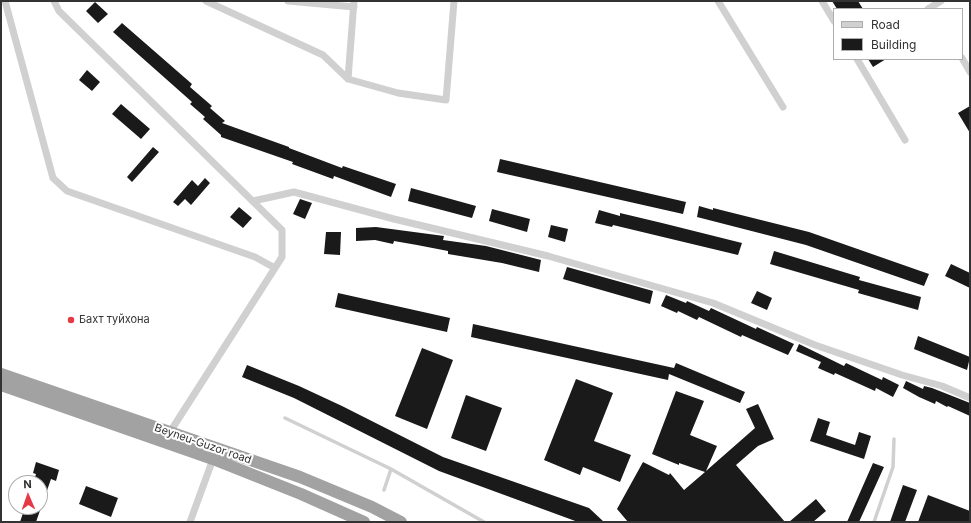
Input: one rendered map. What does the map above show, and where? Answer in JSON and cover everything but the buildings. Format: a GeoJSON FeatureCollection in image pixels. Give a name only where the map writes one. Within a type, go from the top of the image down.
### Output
{"type":"FeatureCollection","features":[{"type":"Feature","properties":{"kind":"highway","name":"Beyneu-Guzor road"},"geometry":{"type":"LineString","coordinates":[[1,374],[300,477],[362,502],[401,522]]}},
{"type":"Feature","properties":{"kind":"highway","name":"Beyneu-Guzor road"},"geometry":{"type":"LineString","coordinates":[[1,386],[213,459],[353,519]]}},
{"type":"Feature","properties":{"kind":"highway"},"geometry":{"type":"LineString","coordinates":[[353,519],[362,502]]}},
{"type":"Feature","properties":{"kind":"street"},"geometry":{"type":"LineString","coordinates":[[5,1],[53,178],[67,191],[254,257],[275,268]]}},
{"type":"Feature","properties":{"kind":"street"},"geometry":{"type":"LineString","coordinates":[[54,1],[59,11],[282,230],[282,257],[170,432]]}},
{"type":"Feature","properties":{"kind":"street"},"geometry":{"type":"LineString","coordinates":[[206,1],[323,55],[348,79],[398,93],[446,100],[454,1]]}},
{"type":"Feature","properties":{"kind":"street"},"geometry":{"type":"LineString","coordinates":[[288,1],[354,4],[348,79]]}},
{"type":"Feature","properties":{"kind":"street"},"geometry":{"type":"LineString","coordinates":[[718,1],[783,107]]}},
{"type":"Feature","properties":{"kind":"street"},"geometry":{"type":"LineString","coordinates":[[822,1],[833,19]]}},
{"type":"Feature","properties":{"kind":"street"},"geometry":{"type":"LineString","coordinates":[[930,6],[941,1]]}},
{"type":"Feature","properties":{"kind":"street"},"geometry":{"type":"LineString","coordinates":[[858,60],[905,140]]}},
{"type":"Feature","properties":{"kind":"street"},"geometry":{"type":"LineString","coordinates":[[963,60],[970,72]]}},
{"type":"Feature","properties":{"kind":"street"},"geometry":{"type":"LineString","coordinates":[[253,201],[294,192],[394,219],[548,256],[713,303],[815,345],[902,375],[942,386],[970,398]]}},
{"type":"Feature","properties":{"kind":"street"},"geometry":{"type":"LineString","coordinates":[[190,522],[213,459]]}},
{"type":"Feature","properties":{"kind":"lane"},"geometry":{"type":"LineString","coordinates":[[285,418],[391,469],[484,522]]}},
{"type":"Feature","properties":{"kind":"lane"},"geometry":{"type":"LineString","coordinates":[[874,522],[893,467],[894,439]]}},
{"type":"Feature","properties":{"kind":"lane"},"geometry":{"type":"LineString","coordinates":[[384,490],[391,469]]}},
{"type":"Feature","properties":{"kind":"place","name":"Бахт туйхона"},"geometry":{"type":"Point","coordinates":[71,320]}}]}
